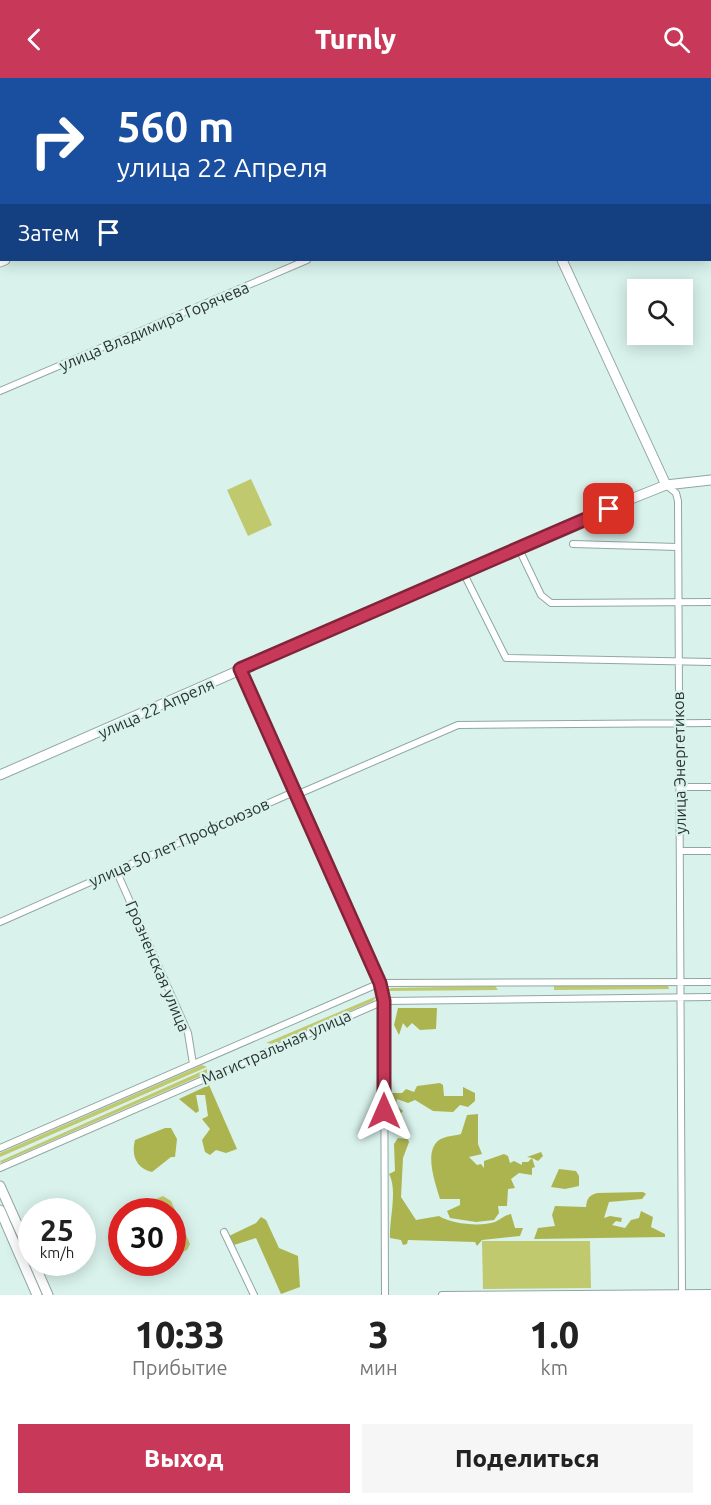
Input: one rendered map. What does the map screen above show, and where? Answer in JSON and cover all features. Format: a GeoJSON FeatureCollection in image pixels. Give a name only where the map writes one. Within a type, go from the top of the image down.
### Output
{"type":"FeatureCollection","features":[{"type":"Feature","properties":{"kind":"main road","name":"улица Энергетиков"},"geometry":{"type":"LineString","coordinates":[[562,261],[666,485]]}},
{"type":"Feature","properties":{"kind":"main road","name":"улица 22 Апреля"},"geometry":{"type":"LineString","coordinates":[[0,775],[143,715],[240,669],[666,485],[711,480]]}},
{"type":"Feature","properties":{"kind":"main road"},"geometry":{"type":"LineString","coordinates":[[0,1186],[18,1226]]}},
{"type":"Feature","properties":{"kind":"main road"},"geometry":{"type":"LineString","coordinates":[[0,1210],[37,1295]]}},
{"type":"Feature","properties":{"kind":"main road"},"geometry":{"type":"LineString","coordinates":[[40,1276],[48,1295]]}},
{"type":"Feature","properties":{"kind":"street","name":"улица Владимира Горячева"},"geometry":{"type":"LineString","coordinates":[[0,391],[305,261]]}},
{"type":"Feature","properties":{"kind":"street","name":"улица Энергетиков"},"geometry":{"type":"LineString","coordinates":[[666,485],[676,493],[678,501],[682,1294]]}},
{"type":"Feature","properties":{"kind":"street"},"geometry":{"type":"LineString","coordinates":[[573,544],[678,547]]}},
{"type":"Feature","properties":{"kind":"street"},"geometry":{"type":"LineString","coordinates":[[518,548],[541,595],[551,603],[711,602]]}},
{"type":"Feature","properties":{"kind":"street"},"geometry":{"type":"LineString","coordinates":[[463,572],[506,658],[711,662]]}},
{"type":"Feature","properties":{"kind":"street"},"geometry":{"type":"LineString","coordinates":[[240,669],[380,983],[384,1001],[385,1295]]}},
{"type":"Feature","properties":{"kind":"street","name":"улица 50 лет Профсоюзов"},"geometry":{"type":"LineString","coordinates":[[0,922],[294,793],[303,792],[458,725],[711,723]]}},
{"type":"Feature","properties":{"kind":"street"},"geometry":{"type":"LineString","coordinates":[[680,787],[711,787]]}},
{"type":"Feature","properties":{"kind":"street"},"geometry":{"type":"LineString","coordinates":[[681,851],[711,851]]}},
{"type":"Feature","properties":{"kind":"street","name":"Грозненская улица"},"geometry":{"type":"LineString","coordinates":[[116,870],[188,1033],[193,1064]]}},
{"type":"Feature","properties":{"kind":"street","name":"Магистральная улица"},"geometry":{"type":"LineString","coordinates":[[0,1149],[380,983],[711,982]]}},
{"type":"Feature","properties":{"kind":"street","name":"Магистральная улица"},"geometry":{"type":"LineString","coordinates":[[0,1168],[384,1001],[711,997]]}},
{"type":"Feature","properties":{"kind":"street"},"geometry":{"type":"LineString","coordinates":[[224,1232],[254,1295]]}},
{"type":"Feature","properties":{"kind":"street"},"geometry":{"type":"LineString","coordinates":[[442,1295],[711,1293]]}},
{"type":"Feature","properties":{"kind":"green space"},"geometry":{"type":"Polygon","coordinates":[[[251,479],[272,525],[248,536],[227,490],[251,479]]]}},
{"type":"Feature","properties":{"kind":"green space"},"geometry":{"type":"Polygon","coordinates":[[[495,986],[498,990],[386,991],[391,988],[495,986]]]}},
{"type":"Feature","properties":{"kind":"green space"},"geometry":{"type":"Polygon","coordinates":[[[554,986],[668,986],[669,989],[554,990],[554,986]]]}},
{"type":"Feature","properties":{"kind":"green space"},"geometry":{"type":"Polygon","coordinates":[[[377,996],[373,1001],[274,1044],[266,1043],[377,996]]]}},
{"type":"Feature","properties":{"kind":"green space"},"geometry":{"type":"Polygon","coordinates":[[[398,1008],[437,1008],[436,1029],[420,1030],[412,1023],[407,1028],[403,1023],[399,1035],[394,1025],[398,1008]]]}},
{"type":"Feature","properties":{"kind":"green space"},"geometry":{"type":"Polygon","coordinates":[[[202,1065],[207,1067],[0,1157],[0,1153],[202,1065]]]}},
{"type":"Feature","properties":{"kind":"green space"},"geometry":{"type":"Polygon","coordinates":[[[207,1069],[207,1073],[1,1163],[0,1161],[207,1069]]]}},
{"type":"Feature","properties":{"kind":"green space"},"geometry":{"type":"Polygon","coordinates":[[[440,1083],[443,1085],[444,1096],[463,1096],[463,1087],[475,1093],[475,1101],[468,1107],[460,1105],[453,1112],[433,1111],[415,1100],[408,1103],[397,1099],[396,1105],[403,1111],[396,1119],[392,1118],[391,1093],[402,1093],[406,1089],[414,1092],[417,1086],[440,1083]]]}},
{"type":"Feature","properties":{"kind":"green space"},"geometry":{"type":"Polygon","coordinates":[[[209,1085],[237,1149],[226,1153],[216,1150],[210,1155],[205,1152],[202,1140],[210,1129],[202,1119],[208,1116],[205,1095],[196,1095],[199,1111],[196,1113],[179,1099],[209,1085]]]}},
{"type":"Feature","properties":{"kind":"green space"},"geometry":{"type":"Polygon","coordinates":[[[478,1114],[478,1144],[482,1154],[469,1157],[477,1165],[481,1164],[484,1168],[484,1161],[504,1154],[508,1156],[510,1163],[514,1161],[522,1165],[522,1162],[528,1162],[532,1158],[535,1167],[532,1168],[532,1175],[519,1173],[511,1179],[515,1188],[508,1189],[507,1206],[498,1206],[499,1213],[494,1220],[476,1222],[450,1218],[447,1211],[460,1205],[460,1199],[440,1199],[431,1160],[434,1145],[439,1140],[461,1134],[467,1115],[478,1114]]]}},
{"type":"Feature","properties":{"kind":"green space"},"geometry":{"type":"Polygon","coordinates":[[[165,1128],[171,1128],[177,1139],[175,1157],[171,1157],[152,1172],[142,1167],[136,1160],[135,1140],[165,1128]]]}},
{"type":"Feature","properties":{"kind":"green space"},"geometry":{"type":"Polygon","coordinates":[[[406,1135],[409,1142],[403,1158],[401,1197],[416,1220],[439,1216],[458,1223],[482,1224],[495,1222],[511,1214],[515,1228],[523,1228],[520,1236],[482,1240],[477,1246],[475,1242],[408,1240],[407,1244],[403,1245],[401,1240],[390,1238],[393,1188],[389,1174],[395,1171],[394,1144],[398,1138],[405,1139],[406,1135]]]}},
{"type":"Feature","properties":{"kind":"green space"},"geometry":{"type":"Polygon","coordinates":[[[541,1152],[543,1156],[538,1161],[527,1157],[541,1152]]]}},
{"type":"Feature","properties":{"kind":"green space"},"geometry":{"type":"Polygon","coordinates":[[[559,1169],[576,1171],[579,1176],[579,1186],[565,1189],[551,1187],[559,1169]]]}},
{"type":"Feature","properties":{"kind":"green space"},"geometry":{"type":"Polygon","coordinates":[[[643,1192],[646,1194],[642,1199],[609,1202],[604,1218],[610,1216],[622,1218],[621,1222],[616,1221],[612,1225],[625,1228],[631,1220],[639,1218],[641,1211],[653,1217],[651,1227],[665,1234],[665,1237],[534,1239],[538,1228],[555,1226],[552,1215],[555,1206],[586,1207],[589,1197],[598,1193],[643,1192]]]}},
{"type":"Feature","properties":{"kind":"green space"},"geometry":{"type":"Polygon","coordinates":[[[261,1217],[266,1220],[279,1248],[298,1256],[300,1287],[281,1294],[256,1238],[234,1245],[229,1236],[256,1223],[261,1217]]]}},
{"type":"Feature","properties":{"kind":"green space"},"geometry":{"type":"Polygon","coordinates":[[[186,1235],[190,1244],[186,1250],[186,1235]]]}},
{"type":"Feature","properties":{"kind":"green space"},"geometry":{"type":"Polygon","coordinates":[[[482,1241],[590,1241],[591,1288],[483,1289],[482,1241]]]}},
{"type":"Feature","properties":{"kind":"route"},"geometry":{"type":"LineString","coordinates":[[384,1111],[384,1001],[380,983],[240,669],[609,509]]}}]}
